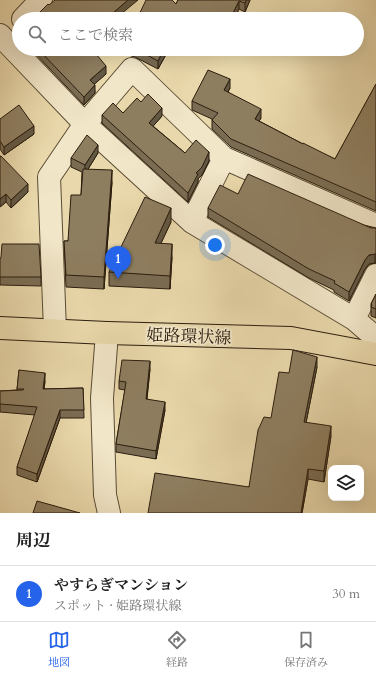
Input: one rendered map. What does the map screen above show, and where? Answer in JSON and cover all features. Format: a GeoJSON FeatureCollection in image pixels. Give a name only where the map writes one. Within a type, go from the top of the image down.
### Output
{"type":"FeatureCollection","features":[{"type":"Feature","properties":{"kind":"main road","name":"姫路環状線"},"geometry":{"type":"LineString","coordinates":[[4,331],[55,330],[107,334],[291,338],[376,354]]}},
{"type":"Feature","properties":{"kind":"street"},"geometry":{"type":"LineString","coordinates":[[30,12],[42,0]]}},
{"type":"Feature","properties":{"kind":"street"},"geometry":{"type":"LineString","coordinates":[[12,29],[2,37],[12,47]]}},
{"type":"Feature","properties":{"kind":"street"},"geometry":{"type":"LineString","coordinates":[[20,56],[85,124],[192,222],[354,319],[376,338]]}},
{"type":"Feature","properties":{"kind":"street"},"geometry":{"type":"LineString","coordinates":[[55,330],[49,177],[85,124],[132,69],[224,158],[376,225]]}},
{"type":"Feature","properties":{"kind":"street"},"geometry":{"type":"LineString","coordinates":[[192,222],[224,158]]}},
{"type":"Feature","properties":{"kind":"street"},"geometry":{"type":"LineString","coordinates":[[354,319],[376,275]]}},
{"type":"Feature","properties":{"kind":"street"},"geometry":{"type":"LineString","coordinates":[[107,334],[102,398],[105,495],[109,513]]}},
{"type":"Feature","properties":{"kind":"building"},"geometry":{"type":"Polygon","coordinates":[[[55,0],[128,0],[114,12],[40,12],[48,4],[49,5],[55,0]]]}},
{"type":"Feature","properties":{"kind":"building"},"geometry":{"type":"Polygon","coordinates":[[[146,0],[172,0],[176,4],[178,0],[246,0],[245,3],[239,1],[234,12],[140,12],[146,0]]]}},
{"type":"Feature","properties":{"kind":"building"},"geometry":{"type":"Polygon","coordinates":[[[45,56],[98,56],[106,66],[90,80],[95,85],[84,97],[45,56]]]}},
{"type":"Feature","properties":{"kind":"building"},"geometry":{"type":"Polygon","coordinates":[[[149,56],[160,56],[158,61],[149,56]]]}},
{"type":"Feature","properties":{"kind":"building"},"geometry":{"type":"Polygon","coordinates":[[[208,70],[230,79],[224,90],[261,109],[255,119],[335,159],[376,84],[376,202],[231,139],[212,120],[218,113],[192,101],[208,70]]]}},
{"type":"Feature","properties":{"kind":"building"},"geometry":{"type":"Polygon","coordinates":[[[148,94],[162,108],[149,123],[185,153],[196,140],[209,152],[202,167],[196,173],[198,174],[188,193],[102,115],[113,103],[123,113],[137,98],[141,102],[148,94]]]}},
{"type":"Feature","properties":{"kind":"building"},"geometry":{"type":"Polygon","coordinates":[[[19,105],[34,126],[4,147],[0,141],[0,119],[19,105]]]}},
{"type":"Feature","properties":{"kind":"building"},"geometry":{"type":"Polygon","coordinates":[[[87,135],[98,145],[85,165],[71,158],[87,135]]]}},
{"type":"Feature","properties":{"kind":"building"},"geometry":{"type":"Polygon","coordinates":[[[0,156],[28,184],[11,200],[6,194],[0,199],[0,156]]]}},
{"type":"Feature","properties":{"kind":"building"},"geometry":{"type":"Polygon","coordinates":[[[83,169],[112,170],[104,277],[66,275],[64,241],[68,241],[71,195],[81,195],[83,169]]]}},
{"type":"Feature","properties":{"kind":"building"},"geometry":{"type":"Polygon","coordinates":[[[248,174],[371,228],[376,228],[376,254],[369,255],[365,260],[349,292],[334,283],[335,281],[309,269],[208,208],[220,185],[238,194],[248,174]]]}},
{"type":"Feature","properties":{"kind":"building"},"geometry":{"type":"Polygon","coordinates":[[[145,197],[171,208],[155,243],[172,244],[170,276],[109,272],[145,197]]]}},
{"type":"Feature","properties":{"kind":"building"},"geometry":{"type":"Polygon","coordinates":[[[2,244],[39,244],[41,277],[0,277],[2,244]]]}},
{"type":"Feature","properties":{"kind":"building"},"geometry":{"type":"Polygon","coordinates":[[[376,294],[376,309],[371,307],[371,304],[376,294]]]}},
{"type":"Feature","properties":{"kind":"building"},"geometry":{"type":"Polygon","coordinates":[[[293,350],[317,357],[304,422],[331,426],[324,471],[308,469],[301,513],[148,513],[155,473],[249,487],[258,430],[264,417],[271,418],[279,372],[289,373],[293,350]]]}},
{"type":"Feature","properties":{"kind":"building"},"geometry":{"type":"Polygon","coordinates":[[[122,360],[150,361],[146,399],[165,402],[156,451],[116,444],[126,382],[119,381],[122,360]]]}},
{"type":"Feature","properties":{"kind":"building"},"geometry":{"type":"Polygon","coordinates":[[[19,370],[45,373],[43,389],[83,388],[84,410],[60,410],[37,474],[17,467],[37,407],[0,404],[0,391],[24,389],[17,389],[19,370]]]}},
{"type":"Feature","properties":{"kind":"building"},"geometry":{"type":"Polygon","coordinates":[[[37,501],[80,513],[33,513],[37,501]]]}},
{"type":"Feature","properties":{"kind":"place","name":"やすらぎマンション"},"geometry":{"type":"Point","coordinates":[118,279]}}]}
